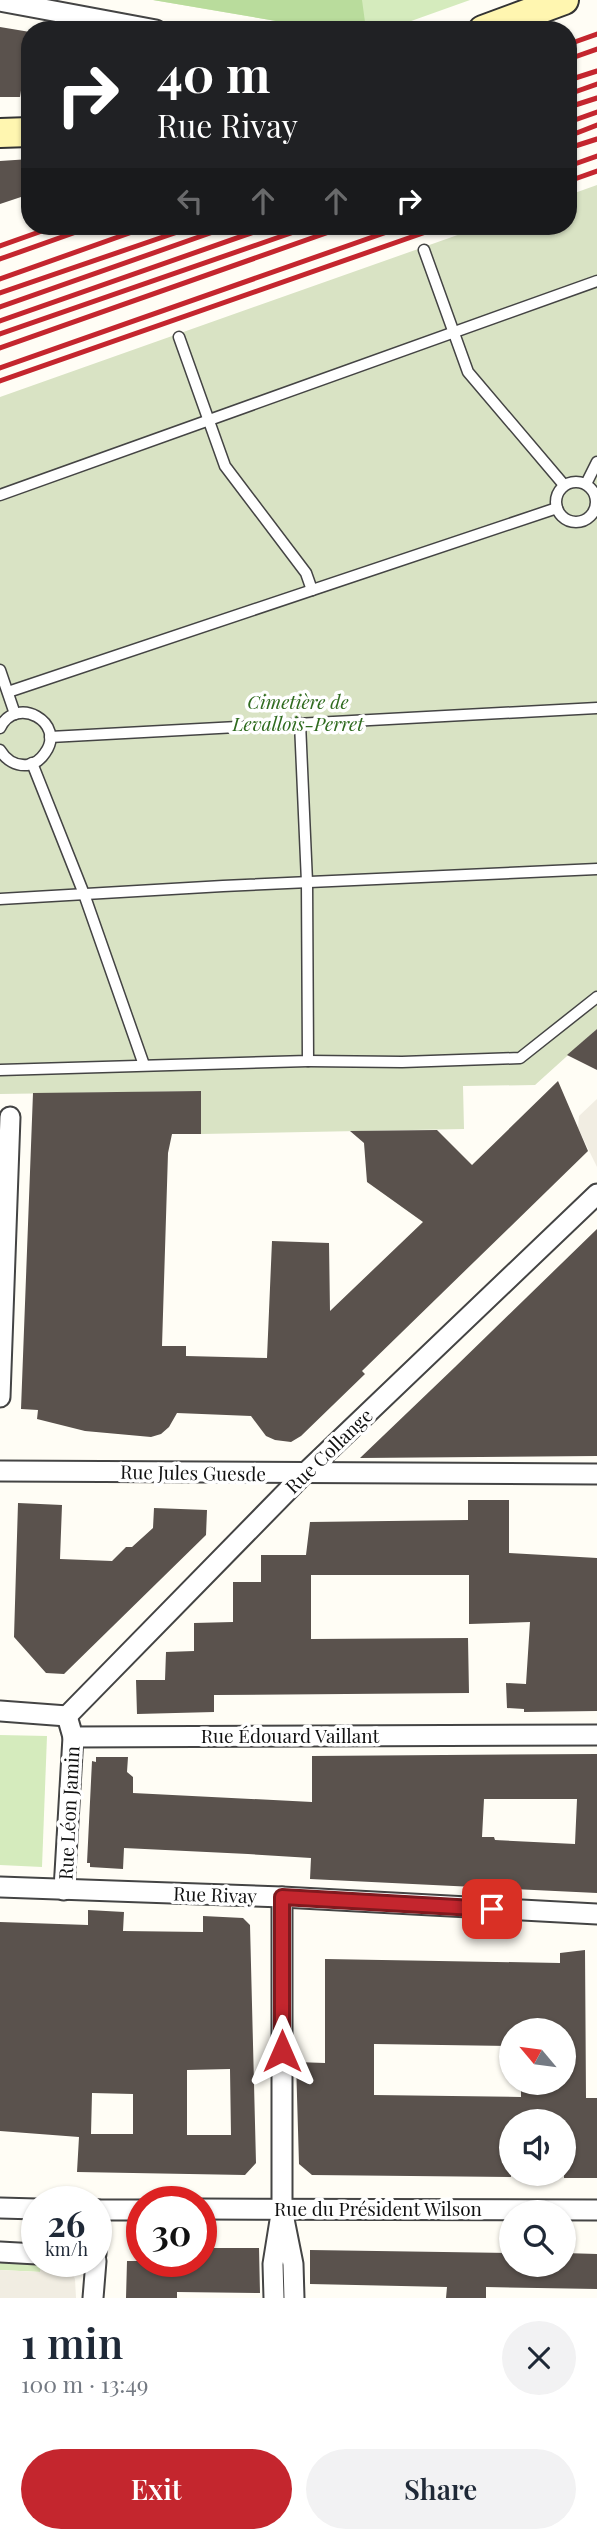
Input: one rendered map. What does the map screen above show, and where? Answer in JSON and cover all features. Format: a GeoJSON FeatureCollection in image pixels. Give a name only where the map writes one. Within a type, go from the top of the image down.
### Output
{"type":"FeatureCollection","features":[{"type":"Feature","properties":{"kind":"main road"},"geometry":{"type":"LineString","coordinates":[[507,21],[564,0]]}},
{"type":"Feature","properties":{"kind":"main road"},"geometry":{"type":"LineString","coordinates":[[0,133],[21,132]]}},
{"type":"Feature","properties":{"kind":"street"},"geometry":{"type":"LineString","coordinates":[[0,1],[108,21]]}},
{"type":"Feature","properties":{"kind":"street"},"geometry":{"type":"LineString","coordinates":[[0,1397],[10,1117]]}},
{"type":"Feature","properties":{"kind":"street","name":"Rue Collange"},"geometry":{"type":"LineString","coordinates":[[67,1716],[304,1474],[597,1194]]}},
{"type":"Feature","properties":{"kind":"street","name":"Rue Jules Guesde"},"geometry":{"type":"LineString","coordinates":[[0,1471],[597,1475]]}},
{"type":"Feature","properties":{"kind":"street"},"geometry":{"type":"LineString","coordinates":[[0,1711],[67,1716],[73,1737]]}},
{"type":"Feature","properties":{"kind":"street","name":"Rue Édouard Vaillant"},"geometry":{"type":"LineString","coordinates":[[73,1737],[597,1735]]}},
{"type":"Feature","properties":{"kind":"street","name":"Rue Léon Jamin"},"geometry":{"type":"LineString","coordinates":[[64,1890],[73,1737]]}},
{"type":"Feature","properties":{"kind":"street","name":"Rue Rivay"},"geometry":{"type":"LineString","coordinates":[[0,1888],[282,1897],[597,1914]]}},
{"type":"Feature","properties":{"kind":"street"},"geometry":{"type":"LineString","coordinates":[[274,2298],[273,2264],[282,2208],[282,1897]]}},
{"type":"Feature","properties":{"kind":"street"},"geometry":{"type":"LineString","coordinates":[[0,2208],[21,2209]]}},
{"type":"Feature","properties":{"kind":"street"},"geometry":{"type":"LineString","coordinates":[[282,2208],[293,2264],[294,2298]]}},
{"type":"Feature","properties":{"kind":"street","name":"Rue du Président Wilson"},"geometry":{"type":"LineString","coordinates":[[217,2209],[597,2210]]}},
{"type":"Feature","properties":{"kind":"street"},"geometry":{"type":"LineString","coordinates":[[0,2252],[21,2253]]}},
{"type":"Feature","properties":{"kind":"street"},"geometry":{"type":"LineString","coordinates":[[93,2298],[95,2277]]}},
{"type":"Feature","properties":{"kind":"lane"},"geometry":{"type":"LineString","coordinates":[[424,250],[468,372],[564,485]]}},
{"type":"Feature","properties":{"kind":"lane"},"geometry":{"type":"LineString","coordinates":[[0,495],[597,281]]}},
{"type":"Feature","properties":{"kind":"lane"},"geometry":{"type":"LineString","coordinates":[[179,337],[225,466],[306,573],[312,590]]}},
{"type":"Feature","properties":{"kind":"lane"},"geometry":{"type":"LineString","coordinates":[[586,484],[597,462]]}},
{"type":"Feature","properties":{"kind":"lane"},"geometry":{"type":"LineString","coordinates":[[577,481],[586,484],[596,497],[594,510],[588,518],[575,522],[566,520],[557,508],[556,500],[564,485],[577,481]]}},
{"type":"Feature","properties":{"kind":"lane"},"geometry":{"type":"LineString","coordinates":[[8,692],[557,508]]}},
{"type":"Feature","properties":{"kind":"lane"},"geometry":{"type":"LineString","coordinates":[[588,518],[597,527]]}},
{"type":"Feature","properties":{"kind":"lane"},"geometry":{"type":"LineString","coordinates":[[0,670],[15,713]]}},
{"type":"Feature","properties":{"kind":"lane"},"geometry":{"type":"LineString","coordinates":[[50,737],[597,708]]}},
{"type":"Feature","properties":{"kind":"lane"},"geometry":{"type":"LineString","coordinates":[[0,728],[2,723],[15,713],[30,712],[48,727],[50,737],[49,748],[43,757],[32,764],[15,764],[0,750]]}},
{"type":"Feature","properties":{"kind":"lane"},"geometry":{"type":"LineString","coordinates":[[300,723],[307,882],[308,1061]]}},
{"type":"Feature","properties":{"kind":"lane"},"geometry":{"type":"LineString","coordinates":[[32,764],[84,894],[144,1065]]}},
{"type":"Feature","properties":{"kind":"lane"},"geometry":{"type":"LineString","coordinates":[[0,899],[597,869]]}},
{"type":"Feature","properties":{"kind":"lane"},"geometry":{"type":"LineString","coordinates":[[0,1070],[520,1058],[597,997]]}},
{"type":"Feature","properties":{"kind":"green space"},"geometry":{"type":"Polygon","coordinates":[[[153,0],[470,0],[411,21],[276,21],[153,0]]]}},
{"type":"Feature","properties":{"kind":"green space"},"geometry":{"type":"Polygon","coordinates":[[[153,0],[362,0],[365,21],[276,21],[153,0]]]}},
{"type":"Feature","properties":{"kind":"green space","name":"Cimetière de Levallois-Perret"},"geometry":{"type":"Polygon","coordinates":[[[597,185],[597,1029],[535,1085],[463,1086],[464,1129],[201,1134],[200,1091],[0,1094],[0,397],[458,235],[577,235],[577,192],[597,185]]]}},
{"type":"Feature","properties":{"kind":"green space"},"geometry":{"type":"Polygon","coordinates":[[[0,1735],[47,1736],[42,1867],[0,1865],[0,1735]]]}},
{"type":"Feature","properties":{"kind":"green space"},"geometry":{"type":"Polygon","coordinates":[[[0,2259],[21,2260],[21,2271],[0,2270],[0,2259]]]}},
{"type":"Feature","properties":{"kind":"shaded area"},"geometry":{"type":"Polygon","coordinates":[[[597,1099],[597,1167],[578,1128],[579,1116],[597,1099]]]}},
{"type":"Feature","properties":{"kind":"shaded area"},"geometry":{"type":"Polygon","coordinates":[[[0,2270],[21,2271],[21,2277],[74,2277],[76,2298],[0,2298],[0,2270]]]}},
{"type":"Feature","properties":{"kind":"building"},"geometry":{"type":"Polygon","coordinates":[[[0,27],[21,30],[21,90],[20,97],[0,97],[0,27]]]}},
{"type":"Feature","properties":{"kind":"building"},"geometry":{"type":"Polygon","coordinates":[[[21,160],[21,197],[0,204],[0,161],[21,160]]]}},
{"type":"Feature","properties":{"kind":"building"},"geometry":{"type":"Polygon","coordinates":[[[597,1029],[597,1070],[567,1055],[597,1029]]]}},
{"type":"Feature","properties":{"kind":"building"},"geometry":{"type":"Polygon","coordinates":[[[558,1081],[588,1151],[362,1371],[365,1374],[301,1436],[291,1442],[275,1440],[266,1436],[251,1416],[177,1413],[169,1427],[161,1434],[151,1437],[85,1431],[37,1419],[38,1410],[21,1409],[33,1093],[201,1091],[201,1134],[172,1134],[168,1153],[162,1346],[186,1346],[186,1356],[267,1358],[272,1241],[329,1243],[330,1311],[423,1222],[367,1182],[364,1143],[350,1131],[437,1130],[472,1165],[558,1081]]]}},
{"type":"Feature","properties":{"kind":"building"},"geometry":{"type":"Polygon","coordinates":[[[597,1229],[597,1456],[360,1458],[455,1367],[597,1229]]]}},
{"type":"Feature","properties":{"kind":"building"},"geometry":{"type":"Polygon","coordinates":[[[468,1500],[509,1500],[509,1553],[597,1558],[597,1711],[524,1712],[524,1709],[507,1708],[506,1683],[526,1684],[530,1622],[469,1624],[469,1575],[311,1575],[311,1639],[468,1638],[469,1693],[214,1695],[214,1712],[137,1714],[136,1680],[165,1680],[166,1652],[194,1651],[194,1623],[233,1622],[233,1582],[261,1582],[261,1555],[306,1555],[310,1522],[468,1520],[468,1500]]]}},
{"type":"Feature","properties":{"kind":"building"},"geometry":{"type":"Polygon","coordinates":[[[18,1503],[62,1505],[60,1559],[112,1561],[126,1547],[132,1547],[153,1528],[154,1508],[207,1510],[206,1535],[64,1674],[46,1673],[14,1637],[18,1503]]]}},
{"type":"Feature","properties":{"kind":"building"},"geometry":{"type":"Polygon","coordinates":[[[597,1754],[597,1893],[310,1879],[311,1858],[248,1854],[124,1848],[123,1869],[90,1867],[90,1863],[87,1863],[92,1761],[96,1762],[96,1757],[128,1757],[127,1772],[133,1777],[133,1793],[312,1802],[312,1756],[597,1754]],[[484,1799],[482,1837],[575,1844],[577,1799],[484,1799]]]}},
{"type":"Feature","properties":{"kind":"building"},"geometry":{"type":"Polygon","coordinates":[[[88,1910],[124,1912],[123,1931],[203,1932],[203,1916],[243,1918],[250,1925],[256,2163],[245,2175],[77,2172],[79,2137],[0,2131],[0,1922],[88,1925],[88,1910]],[[230,2069],[187,2070],[187,2135],[231,2135],[230,2069]],[[92,2093],[91,2134],[133,2134],[133,2094],[92,2093]]]}},
{"type":"Feature","properties":{"kind":"building"},"geometry":{"type":"Polygon","coordinates":[[[585,1950],[586,2098],[597,2098],[597,2178],[576,2178],[576,2109],[499,2109],[499,2177],[312,2175],[299,2164],[296,2062],[325,2063],[325,1959],[560,1963],[560,1953],[585,1950]],[[499,2018],[499,2046],[374,2044],[374,2095],[576,2095],[576,2018],[499,2018]]]}},
{"type":"Feature","properties":{"kind":"building"},"geometry":{"type":"Polygon","coordinates":[[[217,2248],[259,2248],[260,2293],[177,2292],[177,2298],[126,2298],[127,2277],[217,2277],[217,2248]]]}},
{"type":"Feature","properties":{"kind":"building"},"geometry":{"type":"Polygon","coordinates":[[[310,2250],[499,2253],[499,2277],[576,2277],[576,2253],[597,2254],[597,2289],[486,2287],[486,2298],[446,2298],[447,2287],[310,2284],[310,2250]]]}},
{"type":"Feature","properties":{"kind":"railway"},"geometry":{"type":"LineString","coordinates":[[577,41],[597,34]]}},
{"type":"Feature","properties":{"kind":"railway"},"geometry":{"type":"LineString","coordinates":[[577,56],[597,49]]}},
{"type":"Feature","properties":{"kind":"railway"},"geometry":{"type":"LineString","coordinates":[[577,77],[597,71]]}},
{"type":"Feature","properties":{"kind":"railway"},"geometry":{"type":"LineString","coordinates":[[577,91],[597,84]]}},
{"type":"Feature","properties":{"kind":"railway"},"geometry":{"type":"LineString","coordinates":[[577,104],[597,98]]}},
{"type":"Feature","properties":{"kind":"railway"},"geometry":{"type":"LineString","coordinates":[[577,119],[597,112]]}},
{"type":"Feature","properties":{"kind":"railway"},"geometry":{"type":"LineString","coordinates":[[577,133],[597,125]]}},
{"type":"Feature","properties":{"kind":"railway"},"geometry":{"type":"LineString","coordinates":[[577,145],[597,139]]}},
{"type":"Feature","properties":{"kind":"railway"},"geometry":{"type":"LineString","coordinates":[[577,163],[597,156]]}},
{"type":"Feature","properties":{"kind":"railway"},"geometry":{"type":"LineString","coordinates":[[577,178],[597,171]]}},
{"type":"Feature","properties":{"kind":"railway"},"geometry":{"type":"LineString","coordinates":[[0,246],[31,235]]}},
{"type":"Feature","properties":{"kind":"railway"},"geometry":{"type":"LineString","coordinates":[[0,259],[68,235]]}},
{"type":"Feature","properties":{"kind":"railway"},"geometry":{"type":"LineString","coordinates":[[0,279],[124,235]]}},
{"type":"Feature","properties":{"kind":"railway"},"geometry":{"type":"LineString","coordinates":[[0,293],[169,235]]}},
{"type":"Feature","properties":{"kind":"railway"},"geometry":{"type":"LineString","coordinates":[[0,307],[204,235]]}},
{"type":"Feature","properties":{"kind":"railway"},"geometry":{"type":"LineString","coordinates":[[0,321],[245,235]]}},
{"type":"Feature","properties":{"kind":"railway"},"geometry":{"type":"LineString","coordinates":[[0,334],[285,235]]}},
{"type":"Feature","properties":{"kind":"railway"},"geometry":{"type":"LineString","coordinates":[[0,348],[320,235]]}},
{"type":"Feature","properties":{"kind":"railway"},"geometry":{"type":"LineString","coordinates":[[0,368],[378,235]]}},
{"type":"Feature","properties":{"kind":"railway"},"geometry":{"type":"LineString","coordinates":[[0,381],[417,235]]}},
{"type":"Feature","properties":{"kind":"route"},"geometry":{"type":"LineString","coordinates":[[282,2051],[282,1897],[492,1909]]}}]}
